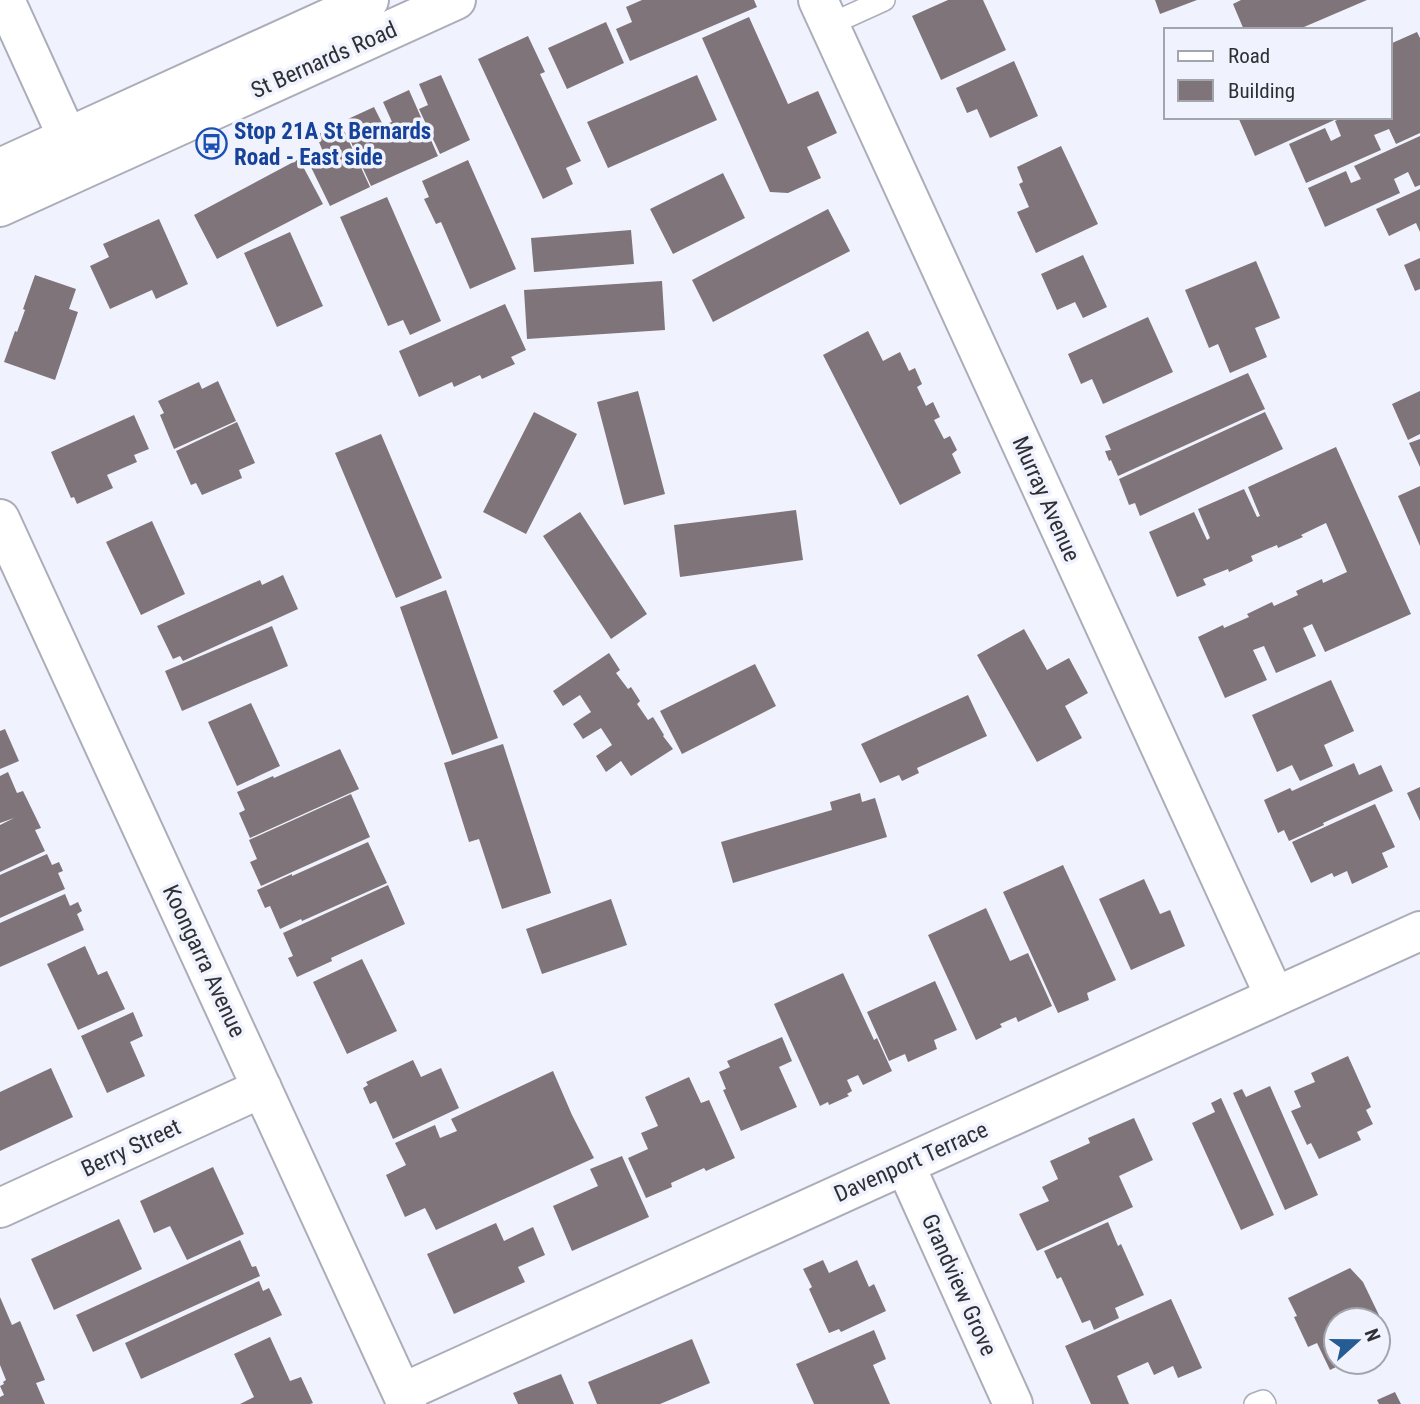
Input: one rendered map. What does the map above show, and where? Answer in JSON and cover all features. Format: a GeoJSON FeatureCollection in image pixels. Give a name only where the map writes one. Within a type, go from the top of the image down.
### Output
{"type":"FeatureCollection","features":[{"type":"Feature","properties":{"kind":"street"},"geometry":{"type":"LineString","coordinates":[[5,0],[75,154]]}},
{"type":"Feature","properties":{"kind":"street","name":"St Bernards Road"},"geometry":{"type":"LineString","coordinates":[[0,207],[75,154],[369,0]]}},
{"type":"Feature","properties":{"kind":"street","name":"St Bernards Road"},"geometry":{"type":"LineString","coordinates":[[0,168],[75,154],[456,0]]}},
{"type":"Feature","properties":{"kind":"street","name":"Murray Avenue"},"geometry":{"type":"LineString","coordinates":[[824,13],[1275,997]]}},
{"type":"Feature","properties":{"kind":"street","name":"Koongarra Avenue"},"geometry":{"type":"LineString","coordinates":[[0,519],[404,1398]]}},
{"type":"Feature","properties":{"kind":"street","name":"Davenport Terrace"},"geometry":{"type":"LineString","coordinates":[[404,1398],[905,1165],[1420,931]]}},
{"type":"Feature","properties":{"kind":"street","name":"Berry Street"},"geometry":{"type":"LineString","coordinates":[[0,1208],[262,1088]]}},
{"type":"Feature","properties":{"kind":"street","name":"Grandview Grove"},"geometry":{"type":"LineString","coordinates":[[905,1165],[1013,1404]]}},
{"type":"Feature","properties":{"kind":"lane"},"geometry":{"type":"LineString","coordinates":[[824,13],[884,0]]}},
{"type":"Feature","properties":{"kind":"lane"},"geometry":{"type":"LineString","coordinates":[[1255,1404],[1263,1401],[1265,1404]]}},
{"type":"Feature","properties":{"kind":"building"},"geometry":{"type":"Polygon","coordinates":[[[642,0],[754,0],[757,7],[630,61],[616,29],[632,22],[626,7],[642,0]]]}},
{"type":"Feature","properties":{"kind":"building"},"geometry":{"type":"Polygon","coordinates":[[[948,0],[983,0],[1006,50],[941,80],[912,16],[948,0]]]}},
{"type":"Feature","properties":{"kind":"building"},"geometry":{"type":"Polygon","coordinates":[[[1155,0],[1197,0],[1160,14],[1155,0]]]}},
{"type":"Feature","properties":{"kind":"building"},"geometry":{"type":"Polygon","coordinates":[[[1241,0],[1367,0],[1302,28],[1243,28],[1233,4],[1241,0]]]}},
{"type":"Feature","properties":{"kind":"building"},"geometry":{"type":"Polygon","coordinates":[[[749,17],[788,104],[818,91],[837,133],[807,147],[821,178],[788,193],[770,192],[702,38],[749,17]]]}},
{"type":"Feature","properties":{"kind":"building"},"geometry":{"type":"Polygon","coordinates":[[[606,22],[624,63],[567,89],[548,48],[606,22]]]}},
{"type":"Feature","properties":{"kind":"building"},"geometry":{"type":"Polygon","coordinates":[[[1417,32],[1420,38],[1420,133],[1396,144],[1389,129],[1374,135],[1381,150],[1306,183],[1289,144],[1325,128],[1331,141],[1341,136],[1335,121],[1340,119],[1392,119],[1392,43],[1417,32]]]}},
{"type":"Feature","properties":{"kind":"building"},"geometry":{"type":"Polygon","coordinates":[[[528,36],[545,72],[540,74],[581,161],[566,168],[573,184],[543,199],[478,59],[528,36]]]}},
{"type":"Feature","properties":{"kind":"building"},"geometry":{"type":"Polygon","coordinates":[[[1014,61],[1038,116],[990,138],[977,109],[967,113],[956,88],[1014,61]]]}},
{"type":"Feature","properties":{"kind":"building"},"geometry":{"type":"Polygon","coordinates":[[[441,75],[470,140],[440,154],[419,109],[428,105],[419,84],[441,75]]]}},
{"type":"Feature","properties":{"kind":"building"},"geometry":{"type":"Polygon","coordinates":[[[697,75],[717,120],[608,168],[587,122],[697,75]]]}},
{"type":"Feature","properties":{"kind":"building"},"geometry":{"type":"Polygon","coordinates":[[[409,90],[438,156],[371,186],[350,140],[357,136],[348,119],[374,107],[383,125],[392,122],[383,102],[409,90]]]}},
{"type":"Feature","properties":{"kind":"building"},"geometry":{"type":"Polygon","coordinates":[[[1239,119],[1337,119],[1255,156],[1239,119]]]}},
{"type":"Feature","properties":{"kind":"building"},"geometry":{"type":"Polygon","coordinates":[[[341,124],[370,187],[330,206],[308,161],[324,154],[316,135],[341,124]]]}},
{"type":"Feature","properties":{"kind":"building"},"geometry":{"type":"Polygon","coordinates":[[[1420,136],[1420,185],[1415,187],[1408,172],[1394,179],[1400,193],[1325,227],[1308,188],[1346,171],[1351,183],[1361,179],[1354,166],[1420,136]]]}},
{"type":"Feature","properties":{"kind":"building"},"geometry":{"type":"Polygon","coordinates":[[[1061,146],[1098,224],[1036,253],[1017,212],[1029,207],[1019,184],[1023,182],[1017,167],[1061,146]]]}},
{"type":"Feature","properties":{"kind":"building"},"geometry":{"type":"Polygon","coordinates":[[[299,159],[323,204],[217,259],[194,215],[299,159]]]}},
{"type":"Feature","properties":{"kind":"building"},"geometry":{"type":"Polygon","coordinates":[[[468,160],[516,269],[470,289],[441,222],[436,224],[424,199],[429,197],[422,181],[468,160]]]}},
{"type":"Feature","properties":{"kind":"building"},"geometry":{"type":"Polygon","coordinates":[[[723,173],[745,218],[673,254],[650,209],[723,173]]]}},
{"type":"Feature","properties":{"kind":"building"},"geometry":{"type":"Polygon","coordinates":[[[1420,189],[1420,232],[1416,223],[1389,236],[1376,209],[1420,189]]]}},
{"type":"Feature","properties":{"kind":"building"},"geometry":{"type":"Polygon","coordinates":[[[387,197],[441,321],[410,335],[403,320],[388,326],[340,217],[387,197]]]}},
{"type":"Feature","properties":{"kind":"building"},"geometry":{"type":"Polygon","coordinates":[[[828,209],[850,251],[713,322],[692,280],[828,209]]]}},
{"type":"Feature","properties":{"kind":"building"},"geometry":{"type":"Polygon","coordinates":[[[159,219],[188,284],[156,299],[152,290],[110,309],[90,266],[109,257],[103,244],[159,219]]]}},
{"type":"Feature","properties":{"kind":"building"},"geometry":{"type":"Polygon","coordinates":[[[631,230],[634,264],[534,272],[531,238],[631,230]]]}},
{"type":"Feature","properties":{"kind":"building"},"geometry":{"type":"Polygon","coordinates":[[[290,232],[323,306],[277,327],[244,253],[290,232]]]}},
{"type":"Feature","properties":{"kind":"building"},"geometry":{"type":"Polygon","coordinates":[[[1083,255],[1107,307],[1083,318],[1075,302],[1057,310],[1041,274],[1083,255]]]}},
{"type":"Feature","properties":{"kind":"building"},"geometry":{"type":"Polygon","coordinates":[[[1420,258],[1420,289],[1415,291],[1404,265],[1420,258]]]}},
{"type":"Feature","properties":{"kind":"building"},"geometry":{"type":"Polygon","coordinates":[[[1256,261],[1280,318],[1255,328],[1267,357],[1230,373],[1218,344],[1209,348],[1185,290],[1256,261]]]}},
{"type":"Feature","properties":{"kind":"building"},"geometry":{"type":"Polygon","coordinates":[[[35,275],[76,289],[69,309],[78,312],[55,380],[4,362],[25,310],[23,309],[35,275]]]}},
{"type":"Feature","properties":{"kind":"building"},"geometry":{"type":"Polygon","coordinates":[[[662,281],[665,330],[527,339],[524,290],[662,281]]]}},
{"type":"Feature","properties":{"kind":"building"},"geometry":{"type":"Polygon","coordinates":[[[505,304],[526,350],[511,357],[515,364],[482,379],[480,375],[454,387],[452,382],[419,397],[399,351],[505,304]]]}},
{"type":"Feature","properties":{"kind":"building"},"geometry":{"type":"Polygon","coordinates":[[[1148,317],[1173,372],[1103,404],[1092,379],[1081,384],[1068,354],[1148,317]]]}},
{"type":"Feature","properties":{"kind":"building"},"geometry":{"type":"Polygon","coordinates":[[[868,331],[883,361],[900,352],[909,371],[915,368],[922,384],[917,387],[926,406],[933,402],[940,417],[934,420],[944,439],[950,436],[957,450],[952,454],[961,473],[900,505],[823,355],[868,331]]]}},
{"type":"Feature","properties":{"kind":"building"},"geometry":{"type":"Polygon","coordinates":[[[1248,373],[1265,409],[1118,476],[1105,451],[1111,450],[1105,436],[1248,373]]]}},
{"type":"Feature","properties":{"kind":"building"},"geometry":{"type":"Polygon","coordinates":[[[218,381],[236,421],[174,449],[160,415],[164,413],[158,401],[199,382],[202,389],[218,381]]]}},
{"type":"Feature","properties":{"kind":"building"},"geometry":{"type":"Polygon","coordinates":[[[638,391],[665,494],[624,505],[597,402],[638,391]]]}},
{"type":"Feature","properties":{"kind":"building"},"geometry":{"type":"Polygon","coordinates":[[[1420,391],[1420,434],[1408,440],[1392,404],[1420,391]]]}},
{"type":"Feature","properties":{"kind":"building"},"geometry":{"type":"Polygon","coordinates":[[[534,412],[577,434],[526,534],[483,512],[534,412]]]}},
{"type":"Feature","properties":{"kind":"building"},"geometry":{"type":"Polygon","coordinates":[[[1265,412],[1283,449],[1140,516],[1135,503],[1129,505],[1119,479],[1265,412]]]}},
{"type":"Feature","properties":{"kind":"building"},"geometry":{"type":"Polygon","coordinates":[[[134,415],[149,449],[134,455],[137,462],[107,475],[113,488],[77,504],[74,497],[71,498],[51,452],[134,415]]]}},
{"type":"Feature","properties":{"kind":"building"},"geometry":{"type":"Polygon","coordinates":[[[237,422],[255,463],[239,470],[242,478],[202,495],[196,483],[191,485],[176,451],[237,422]]]}},
{"type":"Feature","properties":{"kind":"building"},"geometry":{"type":"Polygon","coordinates":[[[381,434],[442,578],[396,598],[335,453],[381,434]]]}},
{"type":"Feature","properties":{"kind":"building"},"geometry":{"type":"Polygon","coordinates":[[[1420,439],[1420,467],[1409,443],[1420,439]]]}},
{"type":"Feature","properties":{"kind":"building"},"geometry":{"type":"Polygon","coordinates":[[[1336,447],[1411,614],[1325,652],[1312,624],[1303,628],[1316,656],[1276,673],[1264,646],[1253,650],[1267,680],[1225,698],[1198,637],[1249,617],[1247,614],[1272,602],[1274,606],[1298,595],[1296,591],[1322,579],[1323,583],[1347,572],[1326,523],[1278,548],[1277,545],[1251,556],[1253,561],[1229,572],[1228,569],[1203,579],[1206,585],[1177,597],[1149,532],[1194,512],[1207,540],[1210,538],[1198,509],[1244,489],[1257,517],[1260,516],[1248,487],[1336,447]]]}},
{"type":"Feature","properties":{"kind":"building"},"geometry":{"type":"Polygon","coordinates":[[[1420,486],[1420,546],[1398,496],[1420,486]]]}},
{"type":"Feature","properties":{"kind":"building"},"geometry":{"type":"Polygon","coordinates":[[[796,510],[803,560],[680,577],[674,525],[796,510]]]}},
{"type":"Feature","properties":{"kind":"building"},"geometry":{"type":"Polygon","coordinates":[[[580,512],[647,614],[611,639],[543,536],[580,512]]]}},
{"type":"Feature","properties":{"kind":"building"},"geometry":{"type":"Polygon","coordinates":[[[152,521],[185,594],[141,615],[106,542],[152,521]]]}},
{"type":"Feature","properties":{"kind":"building"},"geometry":{"type":"Polygon","coordinates":[[[283,575],[298,609],[183,661],[180,656],[173,659],[157,626],[260,580],[262,585],[283,575]]]}},
{"type":"Feature","properties":{"kind":"building"},"geometry":{"type":"Polygon","coordinates":[[[446,590],[498,738],[452,755],[400,607],[446,590]]]}},
{"type":"Feature","properties":{"kind":"building"},"geometry":{"type":"Polygon","coordinates":[[[272,626],[288,666],[182,711],[165,671],[272,626]]]}},
{"type":"Feature","properties":{"kind":"building"},"geometry":{"type":"Polygon","coordinates":[[[1024,629],[1047,670],[1069,658],[1088,693],[1065,706],[1082,738],[1037,762],[977,655],[1024,629]]]}},
{"type":"Feature","properties":{"kind":"building"},"geometry":{"type":"Polygon","coordinates":[[[609,653],[620,670],[616,673],[628,689],[631,687],[640,701],[637,704],[648,720],[653,717],[673,749],[631,776],[621,761],[606,772],[596,756],[612,745],[601,728],[583,739],[573,724],[591,712],[580,695],[563,706],[553,691],[609,653]]]}},
{"type":"Feature","properties":{"kind":"building"},"geometry":{"type":"Polygon","coordinates":[[[755,664],[776,706],[682,754],[660,711],[755,664]]]}},
{"type":"Feature","properties":{"kind":"building"},"geometry":{"type":"Polygon","coordinates":[[[1331,680],[1354,731],[1324,745],[1333,766],[1300,781],[1292,765],[1277,772],[1252,715],[1331,680]]]}},
{"type":"Feature","properties":{"kind":"building"},"geometry":{"type":"Polygon","coordinates":[[[968,695],[987,736],[917,768],[919,773],[902,781],[899,775],[880,783],[861,744],[968,695]]]}},
{"type":"Feature","properties":{"kind":"building"},"geometry":{"type":"Polygon","coordinates":[[[251,703],[280,766],[237,786],[208,722],[251,703]]]}},
{"type":"Feature","properties":{"kind":"building"},"geometry":{"type":"Polygon","coordinates":[[[5,729],[19,761],[0,769],[0,731],[5,729]]]}},
{"type":"Feature","properties":{"kind":"building"},"geometry":{"type":"Polygon","coordinates":[[[503,744],[551,893],[502,909],[479,839],[469,842],[444,763],[503,744]]]}},
{"type":"Feature","properties":{"kind":"building"},"geometry":{"type":"Polygon","coordinates":[[[340,749],[359,789],[250,838],[239,813],[245,810],[237,792],[340,749]]]}},
{"type":"Feature","properties":{"kind":"building"},"geometry":{"type":"Polygon","coordinates":[[[1354,763],[1359,775],[1381,765],[1393,791],[1289,841],[1284,830],[1278,833],[1264,800],[1290,788],[1292,791],[1354,763]]]}},
{"type":"Feature","properties":{"kind":"building"},"geometry":{"type":"Polygon","coordinates":[[[8,772],[17,793],[23,791],[41,828],[35,830],[45,851],[0,872],[0,825],[14,818],[0,823],[0,776],[8,772]]]}},
{"type":"Feature","properties":{"kind":"building"},"geometry":{"type":"Polygon","coordinates":[[[1420,787],[1420,821],[1407,793],[1420,787]]]}},
{"type":"Feature","properties":{"kind":"building"},"geometry":{"type":"Polygon","coordinates":[[[860,793],[862,802],[875,798],[887,837],[733,883],[721,842],[832,810],[830,802],[860,793]]]}},
{"type":"Feature","properties":{"kind":"building"},"geometry":{"type":"Polygon","coordinates":[[[351,794],[370,837],[261,886],[250,862],[257,859],[249,840],[351,794]]]}},
{"type":"Feature","properties":{"kind":"building"},"geometry":{"type":"Polygon","coordinates":[[[1375,804],[1395,847],[1382,853],[1388,867],[1352,884],[1347,871],[1334,877],[1332,873],[1311,883],[1292,842],[1375,804]]]}},
{"type":"Feature","properties":{"kind":"building"},"geometry":{"type":"Polygon","coordinates":[[[368,842],[387,883],[280,929],[270,906],[265,908],[257,890],[368,842]]]}},
{"type":"Feature","properties":{"kind":"building"},"geometry":{"type":"Polygon","coordinates":[[[47,854],[52,865],[59,862],[63,871],[58,873],[65,889],[0,918],[0,875],[47,854]]]}},
{"type":"Feature","properties":{"kind":"building"},"geometry":{"type":"Polygon","coordinates":[[[1063,865],[1116,980],[1087,993],[1089,1000],[1058,1013],[1003,892],[1063,865]]]}},
{"type":"Feature","properties":{"kind":"building"},"geometry":{"type":"Polygon","coordinates":[[[1144,879],[1160,914],[1170,910],[1185,946],[1131,970],[1099,899],[1144,879]]]}},
{"type":"Feature","properties":{"kind":"building"},"geometry":{"type":"Polygon","coordinates":[[[388,885],[405,924],[297,977],[288,958],[293,956],[283,933],[388,885]]]}},
{"type":"Feature","properties":{"kind":"building"},"geometry":{"type":"Polygon","coordinates":[[[65,894],[70,906],[78,902],[82,911],[77,914],[84,930],[0,967],[0,923],[65,894]]]}},
{"type":"Feature","properties":{"kind":"building"},"geometry":{"type":"Polygon","coordinates":[[[611,899],[627,945],[542,974],[526,929],[611,899]]]}},
{"type":"Feature","properties":{"kind":"building"},"geometry":{"type":"Polygon","coordinates":[[[986,908],[1010,961],[1028,953],[1052,1006],[1018,1022],[1016,1017],[1000,1024],[1002,1027],[976,1040],[928,935],[986,908]]]}},
{"type":"Feature","properties":{"kind":"building"},"geometry":{"type":"Polygon","coordinates":[[[85,946],[98,975],[107,971],[125,1009],[78,1030],[47,964],[85,946]]]}},
{"type":"Feature","properties":{"kind":"building"},"geometry":{"type":"Polygon","coordinates":[[[362,959],[397,1031],[347,1054],[313,982],[362,959]]]}},
{"type":"Feature","properties":{"kind":"building"},"geometry":{"type":"Polygon","coordinates":[[[843,973],[874,1040],[877,1038],[892,1071],[863,1085],[858,1075],[847,1080],[852,1091],[847,1094],[849,1096],[820,1106],[774,1004],[843,973]]]}},
{"type":"Feature","properties":{"kind":"building"},"geometry":{"type":"Polygon","coordinates":[[[935,981],[957,1030],[934,1040],[937,1049],[908,1062],[905,1054],[889,1061],[867,1012],[935,981]]]}},
{"type":"Feature","properties":{"kind":"building"},"geometry":{"type":"Polygon","coordinates":[[[133,1012],[143,1036],[130,1042],[145,1076],[107,1093],[81,1036],[133,1012]]]}},
{"type":"Feature","properties":{"kind":"building"},"geometry":{"type":"Polygon","coordinates":[[[782,1037],[792,1061],[779,1067],[797,1107],[741,1131],[723,1090],[726,1089],[719,1072],[730,1067],[727,1061],[782,1037]]]}},
{"type":"Feature","properties":{"kind":"building"},"geometry":{"type":"Polygon","coordinates":[[[1348,1056],[1371,1107],[1366,1110],[1373,1124],[1357,1132],[1361,1140],[1319,1159],[1311,1143],[1307,1145],[1291,1111],[1301,1107],[1294,1091],[1315,1082],[1311,1073],[1348,1056]]]}},
{"type":"Feature","properties":{"kind":"building"},"geometry":{"type":"Polygon","coordinates":[[[413,1060],[421,1077],[441,1068],[459,1108],[393,1139],[376,1101],[370,1104],[363,1088],[368,1085],[366,1082],[413,1060]]]}},
{"type":"Feature","properties":{"kind":"building"},"geometry":{"type":"Polygon","coordinates":[[[51,1068],[73,1117],[0,1151],[0,1092],[51,1068]]]}},
{"type":"Feature","properties":{"kind":"building"},"geometry":{"type":"Polygon","coordinates":[[[553,1071],[594,1158],[436,1230],[425,1208],[405,1217],[386,1175],[406,1165],[395,1143],[435,1125],[440,1138],[457,1131],[451,1119],[553,1071]]]}},
{"type":"Feature","properties":{"kind":"building"},"geometry":{"type":"Polygon","coordinates":[[[689,1077],[701,1103],[709,1100],[735,1158],[706,1171],[704,1168],[671,1183],[672,1187],[646,1198],[628,1158],[648,1149],[641,1133],[658,1126],[645,1097],[689,1077]]]}},
{"type":"Feature","properties":{"kind":"building"},"geometry":{"type":"Polygon","coordinates":[[[1270,1086],[1318,1195],[1285,1210],[1233,1093],[1242,1089],[1246,1097],[1270,1086]]]}},
{"type":"Feature","properties":{"kind":"building"},"geometry":{"type":"Polygon","coordinates":[[[1221,1098],[1274,1215],[1241,1230],[1192,1123],[1215,1112],[1211,1103],[1221,1098]]]}},
{"type":"Feature","properties":{"kind":"building"},"geometry":{"type":"Polygon","coordinates":[[[1134,1118],[1153,1160],[1119,1176],[1133,1207],[1037,1251],[1019,1214],[1049,1201],[1042,1187],[1058,1179],[1050,1161],[1090,1143],[1088,1138],[1134,1118]]]}},
{"type":"Feature","properties":{"kind":"building"},"geometry":{"type":"Polygon","coordinates":[[[622,1156],[649,1217],[572,1251],[553,1206],[598,1186],[590,1169],[622,1156]]]}},
{"type":"Feature","properties":{"kind":"building"},"geometry":{"type":"Polygon","coordinates":[[[213,1167],[244,1234],[187,1260],[170,1226],[154,1233],[140,1201],[213,1167]]]}},
{"type":"Feature","properties":{"kind":"building"},"geometry":{"type":"Polygon","coordinates":[[[119,1219],[142,1269],[54,1310],[31,1259],[119,1219]]]}},
{"type":"Feature","properties":{"kind":"building"},"geometry":{"type":"Polygon","coordinates":[[[1108,1222],[1144,1295],[1115,1308],[1119,1318],[1094,1330],[1090,1320],[1082,1323],[1061,1277],[1057,1279],[1044,1251],[1108,1222]]]}},
{"type":"Feature","properties":{"kind":"building"},"geometry":{"type":"Polygon","coordinates":[[[496,1223],[504,1241],[533,1227],[545,1255],[518,1267],[525,1282],[454,1314],[427,1254],[496,1223]]]}},
{"type":"Feature","properties":{"kind":"building"},"geometry":{"type":"Polygon","coordinates":[[[240,1240],[252,1267],[256,1266],[260,1276],[93,1352],[76,1315],[240,1240]]]}},
{"type":"Feature","properties":{"kind":"building"},"geometry":{"type":"Polygon","coordinates":[[[823,1260],[829,1273],[857,1260],[869,1287],[874,1284],[886,1311],[841,1332],[839,1329],[829,1333],[803,1269],[823,1260]]]}},
{"type":"Feature","properties":{"kind":"building"},"geometry":{"type":"Polygon","coordinates":[[[1350,1268],[1363,1282],[1375,1306],[1322,1306],[1322,1353],[1317,1343],[1308,1347],[1288,1298],[1350,1268]]]}},
{"type":"Feature","properties":{"kind":"building"},"geometry":{"type":"Polygon","coordinates":[[[259,1281],[263,1291],[269,1288],[282,1315],[141,1379],[125,1343],[259,1281]]]}},
{"type":"Feature","properties":{"kind":"building"},"geometry":{"type":"Polygon","coordinates":[[[0,1297],[12,1325],[20,1321],[45,1380],[36,1383],[45,1404],[0,1404],[0,1397],[4,1395],[0,1386],[6,1380],[0,1365],[0,1297]]]}},
{"type":"Feature","properties":{"kind":"building"},"geometry":{"type":"Polygon","coordinates":[[[1171,1299],[1202,1368],[1178,1378],[1173,1366],[1154,1375],[1148,1362],[1117,1376],[1129,1404],[1091,1404],[1065,1346],[1171,1299]]]}},
{"type":"Feature","properties":{"kind":"building"},"geometry":{"type":"Polygon","coordinates":[[[874,1330],[886,1359],[873,1365],[890,1404],[814,1404],[796,1364],[874,1330]]]}},
{"type":"Feature","properties":{"kind":"building"},"geometry":{"type":"Polygon","coordinates":[[[270,1337],[290,1381],[301,1377],[313,1403],[240,1404],[254,1397],[234,1354],[270,1337]]]}},
{"type":"Feature","properties":{"kind":"building"},"geometry":{"type":"Polygon","coordinates":[[[692,1339],[710,1383],[660,1404],[597,1404],[588,1382],[692,1339]]]}},
{"type":"Feature","properties":{"kind":"building"},"geometry":{"type":"Polygon","coordinates":[[[561,1374],[574,1404],[518,1404],[513,1393],[561,1374]]]}},
{"type":"Feature","properties":{"kind":"building"},"geometry":{"type":"Polygon","coordinates":[[[1395,1392],[1401,1404],[1379,1404],[1377,1400],[1395,1392]]]}},
{"type":"Feature","properties":{"kind":"place","name":"Stop 21A St Bernards Road - East side"},"geometry":{"type":"Point","coordinates":[211,144]}}]}
